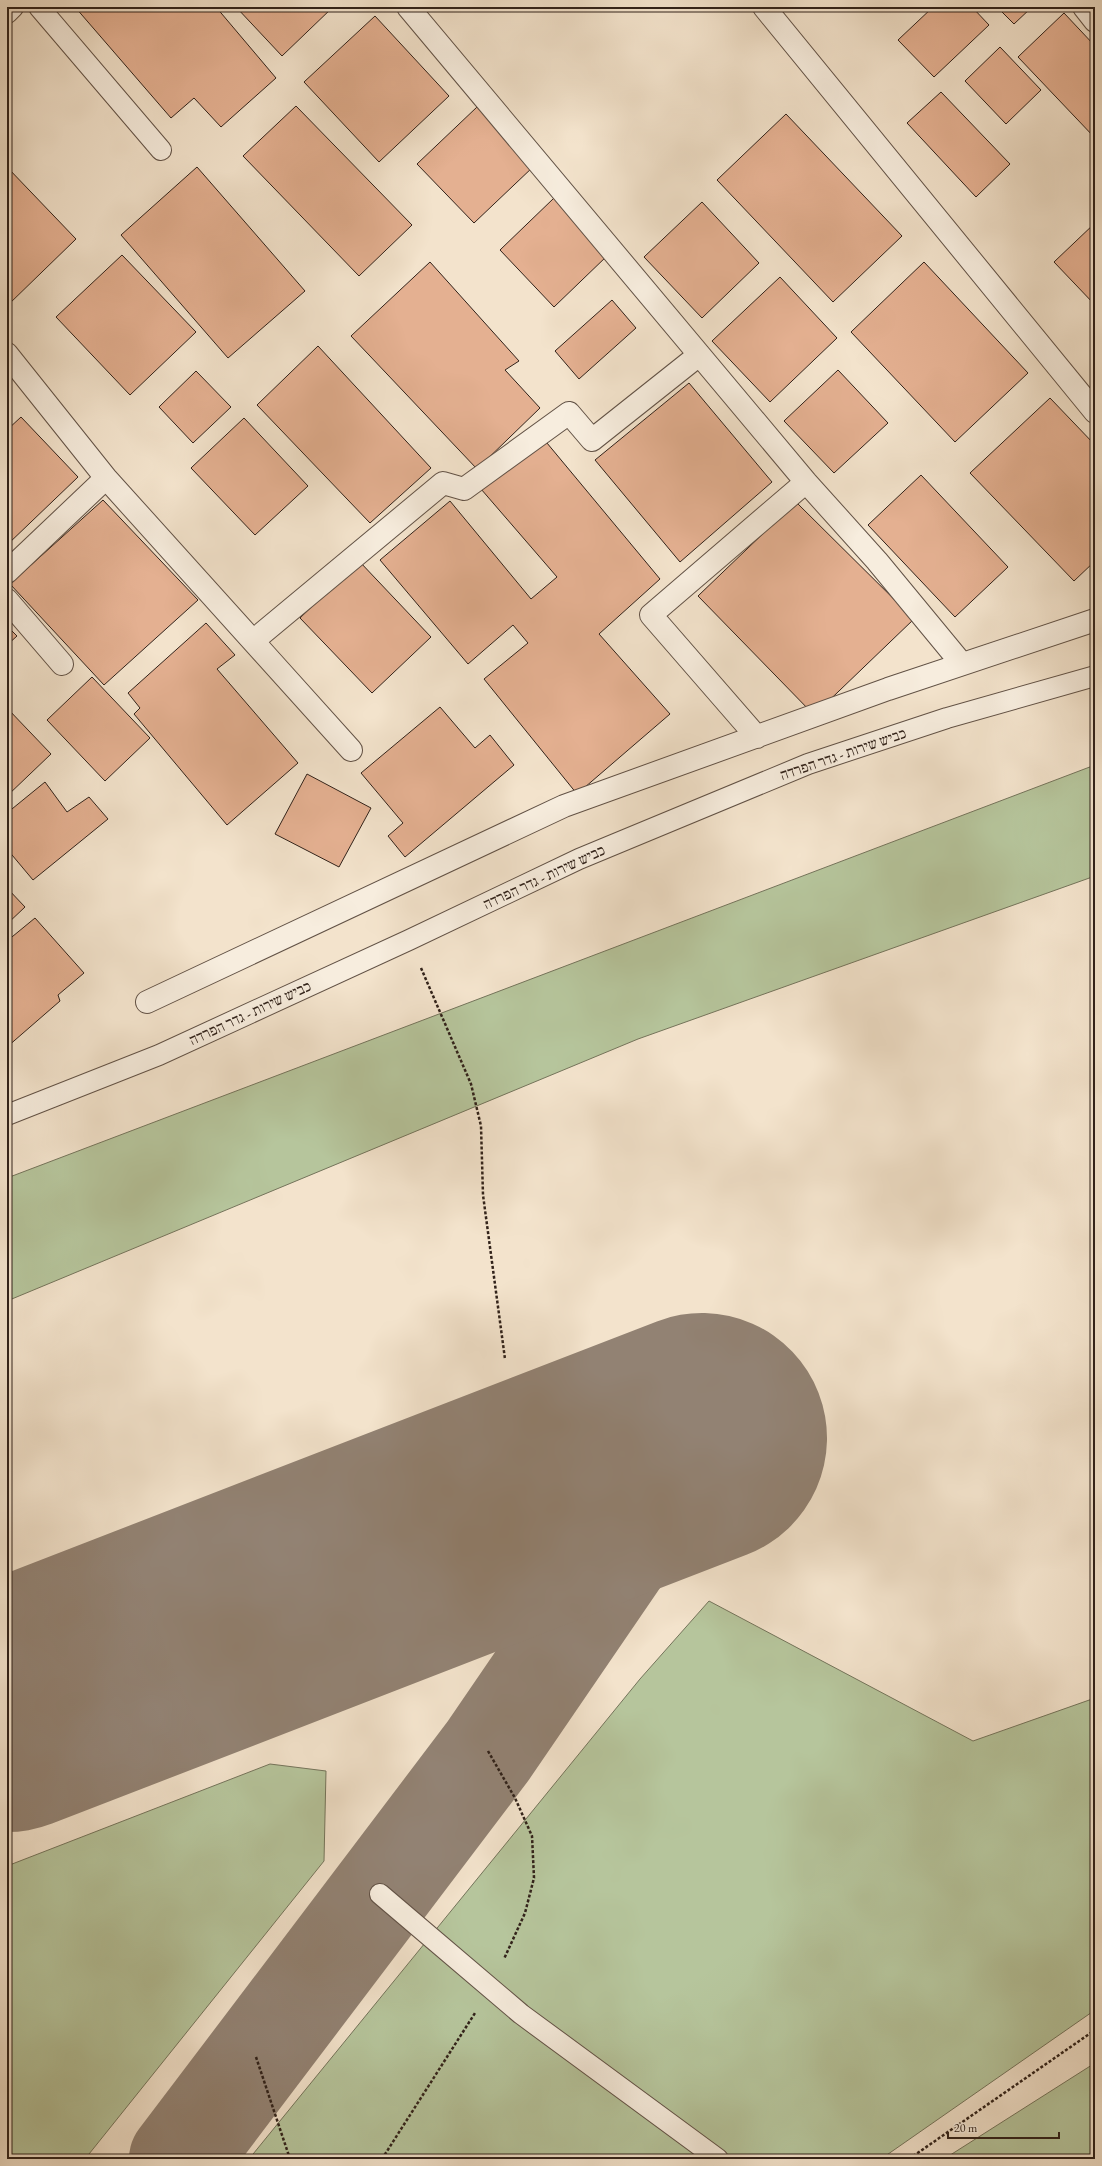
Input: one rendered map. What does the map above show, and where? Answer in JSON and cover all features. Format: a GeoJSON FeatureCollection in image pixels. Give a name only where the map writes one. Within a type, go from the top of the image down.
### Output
{"type":"FeatureCollection","features":[{"type":"Feature","properties":{"kind":"street"},"geometry":{"type":"LineString","coordinates":[[7,12],[12,7]]}},
{"type":"Feature","properties":{"kind":"street"},"geometry":{"type":"LineString","coordinates":[[408,7],[806,482],[877,561],[962,664]]}},
{"type":"Feature","properties":{"kind":"street"},"geometry":{"type":"LineString","coordinates":[[764,7],[1095,412]]}},
{"type":"Feature","properties":{"kind":"street"},"geometry":{"type":"LineString","coordinates":[[1084,7],[1095,21]]}},
{"type":"Feature","properties":{"kind":"street"},"geometry":{"type":"LineString","coordinates":[[7,354],[106,478],[351,750]]}},
{"type":"Feature","properties":{"kind":"street"},"geometry":{"type":"LineString","coordinates":[[253,641],[443,484],[464,489],[569,413],[592,440],[700,355]]}},
{"type":"Feature","properties":{"kind":"street"},"geometry":{"type":"LineString","coordinates":[[7,572],[106,478]]}},
{"type":"Feature","properties":{"kind":"street"},"geometry":{"type":"LineString","coordinates":[[756,737],[650,615],[806,482]]}},
{"type":"Feature","properties":{"kind":"street"},"geometry":{"type":"LineString","coordinates":[[7,600],[62,664]]}},
{"type":"Feature","properties":{"kind":"street"},"geometry":{"type":"LineString","coordinates":[[147,1002],[564,806],[962,664],[1095,620]]}},
{"type":"Feature","properties":{"kind":"lane"},"geometry":{"type":"LineString","coordinates":[[39,7],[161,150]]}},
{"type":"Feature","properties":{"kind":"lane","name":"כביש שירות - גדר הפרדה"},"geometry":{"type":"LineString","coordinates":[[7,1115],[159,1055],[410,940],[579,859],[808,764],[948,718],[1095,676]]}},
{"type":"Feature","properties":{"kind":"lane"},"geometry":{"type":"LineString","coordinates":[[380,1894],[521,2014],[718,2159]]}},
{"type":"Feature","properties":{"kind":"path"},"geometry":{"type":"LineString","coordinates":[[410,940],[470,1084],[481,1126],[483,1195],[505,1359]]}},
{"type":"Feature","properties":{"kind":"path"},"geometry":{"type":"LineString","coordinates":[[909,2159],[1095,2030]]}},
{"type":"Feature","properties":{"kind":"path"},"geometry":{"type":"LineString","coordinates":[[256,2057],[290,2159]]}},
{"type":"Feature","properties":{"kind":"green space"},"geometry":{"type":"Polygon","coordinates":[[[1095,765],[1095,876],[638,1039],[7,1301],[7,1178],[1095,765]]]}},
{"type":"Feature","properties":{"kind":"green space"},"geometry":{"type":"Polygon","coordinates":[[[709,1601],[973,1741],[1095,1698],[1095,2010],[881,2159],[249,2159],[640,1679],[709,1601]]]}},
{"type":"Feature","properties":{"kind":"green space"},"geometry":{"type":"Polygon","coordinates":[[[270,1764],[326,1771],[324,1861],[85,2159],[7,2159],[7,1866],[270,1764]]]}},
{"type":"Feature","properties":{"kind":"green space"},"geometry":{"type":"Polygon","coordinates":[[[1095,2063],[1095,2159],[944,2159],[1095,2063]]]}},
{"type":"Feature","properties":{"kind":"building"},"geometry":{"type":"Polygon","coordinates":[[[75,7],[216,7],[276,78],[221,127],[194,98],[171,118],[75,7]]]}},
{"type":"Feature","properties":{"kind":"building"},"geometry":{"type":"Polygon","coordinates":[[[236,7],[333,7],[282,56],[236,7]]]}},
{"type":"Feature","properties":{"kind":"building"},"geometry":{"type":"Polygon","coordinates":[[[933,7],[972,7],[989,25],[934,77],[898,40],[933,7]]]}},
{"type":"Feature","properties":{"kind":"building"},"geometry":{"type":"Polygon","coordinates":[[[997,7],[1032,7],[1014,24],[997,7]]]}},
{"type":"Feature","properties":{"kind":"building"},"geometry":{"type":"Polygon","coordinates":[[[1064,13],[1095,46],[1095,138],[1018,57],[1064,13]]]}},
{"type":"Feature","properties":{"kind":"building"},"geometry":{"type":"Polygon","coordinates":[[[375,16],[449,96],[379,162],[304,82],[375,16]]]}},
{"type":"Feature","properties":{"kind":"building"},"geometry":{"type":"Polygon","coordinates":[[[1000,47],[1041,90],[1006,124],[965,81],[1000,47]]]}},
{"type":"Feature","properties":{"kind":"building"},"geometry":{"type":"Polygon","coordinates":[[[941,92],[1010,164],[976,197],[907,123],[941,92]]]}},
{"type":"Feature","properties":{"kind":"building"},"geometry":{"type":"Polygon","coordinates":[[[296,106],[412,225],[359,276],[243,156],[296,106]]]}},
{"type":"Feature","properties":{"kind":"building"},"geometry":{"type":"Polygon","coordinates":[[[477,107],[534,166],[474,223],[417,164],[477,107]]]}},
{"type":"Feature","properties":{"kind":"building"},"geometry":{"type":"Polygon","coordinates":[[[786,114],[902,236],[833,302],[717,180],[786,114]]]}},
{"type":"Feature","properties":{"kind":"building"},"geometry":{"type":"Polygon","coordinates":[[[7,167],[76,239],[8,305],[7,304],[7,167]]]}},
{"type":"Feature","properties":{"kind":"building"},"geometry":{"type":"Polygon","coordinates":[[[197,167],[305,291],[228,358],[121,235],[197,167]]]}},
{"type":"Feature","properties":{"kind":"building"},"geometry":{"type":"Polygon","coordinates":[[[554,198],[608,255],[554,307],[500,250],[554,198]]]}},
{"type":"Feature","properties":{"kind":"building"},"geometry":{"type":"Polygon","coordinates":[[[702,202],[759,263],[702,318],[644,257],[702,202]]]}},
{"type":"Feature","properties":{"kind":"building"},"geometry":{"type":"Polygon","coordinates":[[[1095,223],[1095,305],[1054,262],[1095,223]]]}},
{"type":"Feature","properties":{"kind":"building"},"geometry":{"type":"Polygon","coordinates":[[[122,255],[196,332],[130,395],[56,317],[122,255]]]}},
{"type":"Feature","properties":{"kind":"building"},"geometry":{"type":"Polygon","coordinates":[[[430,262],[519,361],[505,370],[540,408],[477,469],[351,336],[430,262]]]}},
{"type":"Feature","properties":{"kind":"building"},"geometry":{"type":"Polygon","coordinates":[[[924,262],[1028,373],[955,442],[851,332],[924,262]]]}},
{"type":"Feature","properties":{"kind":"building"},"geometry":{"type":"Polygon","coordinates":[[[780,277],[837,338],[770,402],[712,341],[780,277]]]}},
{"type":"Feature","properties":{"kind":"building"},"geometry":{"type":"Polygon","coordinates":[[[612,300],[636,328],[579,379],[555,351],[612,300]]]}},
{"type":"Feature","properties":{"kind":"building"},"geometry":{"type":"Polygon","coordinates":[[[318,346],[431,468],[370,523],[257,405],[318,346]]]}},
{"type":"Feature","properties":{"kind":"building"},"geometry":{"type":"Polygon","coordinates":[[[838,370],[888,423],[834,473],[784,421],[838,370]]]}},
{"type":"Feature","properties":{"kind":"building"},"geometry":{"type":"Polygon","coordinates":[[[196,371],[231,407],[193,443],[159,407],[196,371]]]}},
{"type":"Feature","properties":{"kind":"building"},"geometry":{"type":"Polygon","coordinates":[[[689,383],[772,482],[680,562],[595,460],[689,383]]]}},
{"type":"Feature","properties":{"kind":"building"},"geometry":{"type":"Polygon","coordinates":[[[1050,398],[1095,445],[1095,561],[1074,581],[970,473],[1050,398]]]}},
{"type":"Feature","properties":{"kind":"building"},"geometry":{"type":"Polygon","coordinates":[[[21,417],[78,477],[7,545],[7,430],[21,417]]]}},
{"type":"Feature","properties":{"kind":"building"},"geometry":{"type":"Polygon","coordinates":[[[244,418],[308,486],[255,535],[191,468],[244,418]]]}},
{"type":"Feature","properties":{"kind":"building"},"geometry":{"type":"Polygon","coordinates":[[[542,437],[660,579],[599,634],[670,714],[577,794],[484,679],[528,643],[513,625],[468,664],[380,560],[450,501],[531,599],[557,577],[481,489],[542,437]]]}},
{"type":"Feature","properties":{"kind":"building"},"geometry":{"type":"Polygon","coordinates":[[[921,475],[1008,567],[955,617],[868,525],[921,475]]]}},
{"type":"Feature","properties":{"kind":"building"},"geometry":{"type":"Polygon","coordinates":[[[103,500],[198,600],[104,685],[10,584],[103,500]]]}},
{"type":"Feature","properties":{"kind":"building"},"geometry":{"type":"Polygon","coordinates":[[[796,502],[914,619],[814,715],[698,596],[796,502]]]}},
{"type":"Feature","properties":{"kind":"building"},"geometry":{"type":"Polygon","coordinates":[[[359,561],[431,637],[372,693],[300,618],[359,561]]]}},
{"type":"Feature","properties":{"kind":"building"},"geometry":{"type":"Polygon","coordinates":[[[206,623],[235,655],[217,669],[298,763],[227,825],[134,714],[140,708],[128,693],[206,623]]]}},
{"type":"Feature","properties":{"kind":"building"},"geometry":{"type":"Polygon","coordinates":[[[7,626],[17,636],[7,645],[7,626]]]}},
{"type":"Feature","properties":{"kind":"building"},"geometry":{"type":"Polygon","coordinates":[[[92,677],[150,738],[105,781],[47,720],[92,677]]]}},
{"type":"Feature","properties":{"kind":"building"},"geometry":{"type":"Polygon","coordinates":[[[440,707],[475,748],[490,735],[514,765],[405,857],[388,836],[403,823],[361,773],[440,707]]]}},
{"type":"Feature","properties":{"kind":"building"},"geometry":{"type":"Polygon","coordinates":[[[7,708],[51,754],[7,796],[7,708]]]}},
{"type":"Feature","properties":{"kind":"building"},"geometry":{"type":"Polygon","coordinates":[[[307,774],[371,808],[339,867],[275,834],[307,774]]]}},
{"type":"Feature","properties":{"kind":"building"},"geometry":{"type":"Polygon","coordinates":[[[45,782],[67,812],[89,797],[108,819],[33,880],[7,849],[7,813],[45,782]]]}},
{"type":"Feature","properties":{"kind":"building"},"geometry":{"type":"Polygon","coordinates":[[[7,888],[25,907],[7,924],[7,888]]]}},
{"type":"Feature","properties":{"kind":"building"},"geometry":{"type":"Polygon","coordinates":[[[35,918],[84,973],[58,995],[60,1001],[7,1047],[7,941],[35,918]]]}},
{"type":"Feature","properties":{"kind":"taxiway"},"geometry":{"type":"LineString","coordinates":[[179,2159],[488,1751],[702,1438]]}},
{"type":"Feature","properties":{"kind":"runway"},"geometry":{"type":"LineString","coordinates":[[7,1707],[702,1438]]}}]}
